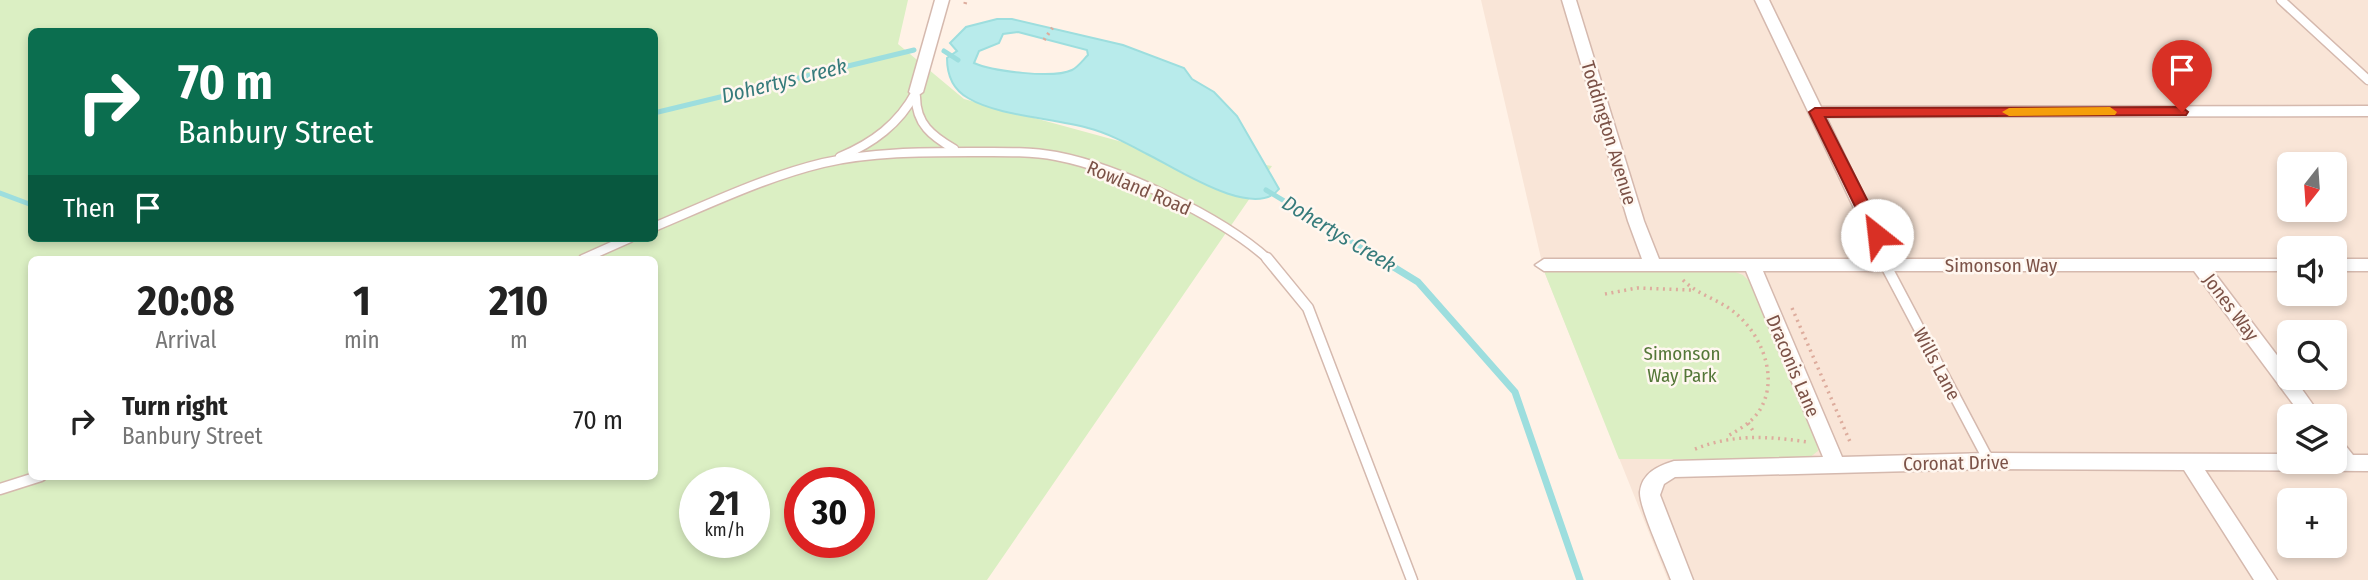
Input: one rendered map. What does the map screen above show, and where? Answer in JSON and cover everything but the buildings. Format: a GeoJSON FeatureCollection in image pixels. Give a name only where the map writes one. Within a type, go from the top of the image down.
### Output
{"type":"FeatureCollection","features":[{"type":"Feature","properties":{"kind":"street"},"geometry":{"type":"LineString","coordinates":[[916,92],[942,0]]}},
{"type":"Feature","properties":{"kind":"street","name":"Toddington Avenue"},"geometry":{"type":"LineString","coordinates":[[1569,0],[1636,222],[1652,264]]}},
{"type":"Feature","properties":{"kind":"street"},"geometry":{"type":"LineString","coordinates":[[1762,0],[1890,266]]}},
{"type":"Feature","properties":{"kind":"street"},"geometry":{"type":"LineString","coordinates":[[1815,112],[2368,111]]}},
{"type":"Feature","properties":{"kind":"street","name":"Simonson Way"},"geometry":{"type":"LineString","coordinates":[[1544,265],[2277,265]]}},
{"type":"Feature","properties":{"kind":"street","name":"Jones Way"},"geometry":{"type":"LineString","coordinates":[[2199,265],[2303,404]]}},
{"type":"Feature","properties":{"kind":"street"},"geometry":{"type":"LineString","coordinates":[[2347,265],[2368,265]]}},
{"type":"Feature","properties":{"kind":"street","name":"Draconis Lane"},"geometry":{"type":"LineString","coordinates":[[1753,266],[1836,465]]}},
{"type":"Feature","properties":{"kind":"street","name":"Coronat Drive"},"geometry":{"type":"LineString","coordinates":[[1682,580],[1650,495],[1658,475],[1674,469],[1989,461],[2358,463]]}},
{"type":"Feature","properties":{"kind":"street"},"geometry":{"type":"LineString","coordinates":[[2190,463],[2266,580]]}},
{"type":"Feature","properties":{"kind":"lane"},"geometry":{"type":"LineString","coordinates":[[2281,0],[2368,80]]}},
{"type":"Feature","properties":{"kind":"lane"},"geometry":{"type":"LineString","coordinates":[[916,92],[915,106],[922,126],[933,138],[956,150]]}},
{"type":"Feature","properties":{"kind":"lane"},"geometry":{"type":"LineString","coordinates":[[824,163],[881,135],[900,118],[916,92]]}},
{"type":"Feature","properties":{"kind":"lane","name":"Rowland Road"},"geometry":{"type":"LineString","coordinates":[[658,225],[754,185],[824,163],[872,155],[956,150],[1056,156],[1149,188],[1247,240],[1308,308],[1412,580]]}},
{"type":"Feature","properties":{"kind":"lane"},"geometry":{"type":"LineString","coordinates":[[590,256],[621,242]]}},
{"type":"Feature","properties":{"kind":"lane","name":"Wills Lane"},"geometry":{"type":"LineString","coordinates":[[1890,266],[1989,461]]}},
{"type":"Feature","properties":{"kind":"lane"},"geometry":{"type":"LineString","coordinates":[[0,489],[28,480]]}},
{"type":"Feature","properties":{"kind":"path"},"geometry":{"type":"LineString","coordinates":[[1044,40],[1053,27]]}},
{"type":"Feature","properties":{"kind":"path"},"geometry":{"type":"LineString","coordinates":[[1676,264],[1681,277],[1693,290],[1740,317],[1761,345],[1767,371],[1763,405],[1748,423],[1726,438]]}},
{"type":"Feature","properties":{"kind":"path"},"geometry":{"type":"LineString","coordinates":[[1605,294],[1646,287],[1693,290]]}},
{"type":"Feature","properties":{"kind":"path"},"geometry":{"type":"LineString","coordinates":[[1791,306],[1851,444]]}},
{"type":"Feature","properties":{"kind":"path"},"geometry":{"type":"LineString","coordinates":[[1748,423],[1755,434]]}},
{"type":"Feature","properties":{"kind":"shaded area"},"geometry":{"type":"Polygon","coordinates":[[[1481,0],[2368,0],[2368,580],[1668,580],[1544,271],[1481,0]]]}},
{"type":"Feature","properties":{"kind":"green space"},"geometry":{"type":"Polygon","coordinates":[[[0,0],[908,0],[898,44],[964,99],[1126,143],[1272,166],[987,580],[0,580],[0,0]]]}},
{"type":"Feature","properties":{"kind":"green space","name":"Simonson Way Park"},"geometry":{"type":"Polygon","coordinates":[[[1544,271],[1733,271],[1743,275],[1751,283],[1816,440],[1818,451],[1809,458],[1797,459],[1619,459],[1544,271]]]}},
{"type":"Feature","properties":{"kind":"water"},"geometry":{"type":"Polygon","coordinates":[[[997,19],[1012,19],[1123,45],[1184,68],[1192,79],[1214,92],[1237,116],[1279,189],[1267,197],[1252,199],[1233,195],[1194,179],[1103,133],[994,109],[968,98],[951,81],[947,58],[957,51],[950,43],[966,27],[997,19]],[[1018,32],[1003,34],[999,43],[979,51],[974,63],[1023,73],[1063,73],[1078,65],[1088,55],[1087,50],[1018,32]]]}},
{"type":"Feature","properties":{"kind":"waterway","name":"Dohertys Creek"},"geometry":{"type":"LineString","coordinates":[[658,112],[914,50]]}},
{"type":"Feature","properties":{"kind":"waterway","name":"Dohertys Creek"},"geometry":{"type":"LineString","coordinates":[[944,51],[958,60]]}},
{"type":"Feature","properties":{"kind":"waterway","name":"Dohertys Creek"},"geometry":{"type":"LineString","coordinates":[[1266,190],[1382,260]]}},
{"type":"Feature","properties":{"kind":"waterway","name":"Dohertys Creek"},"geometry":{"type":"LineString","coordinates":[[0,193],[28,204]]}},
{"type":"Feature","properties":{"kind":"waterway","name":"Dohertys Creek"},"geometry":{"type":"LineString","coordinates":[[1379,258],[1418,282],[1515,392],[1580,580]]}},
{"type":"Feature","properties":{"kind":"slow traffic"},"geometry":{"type":"LineString","coordinates":[[2009,112],[2110,112]]}},
{"type":"Feature","properties":{"kind":"route"},"geometry":{"type":"LineString","coordinates":[[1877,235],[1815,112],[2182,112]]}}]}
